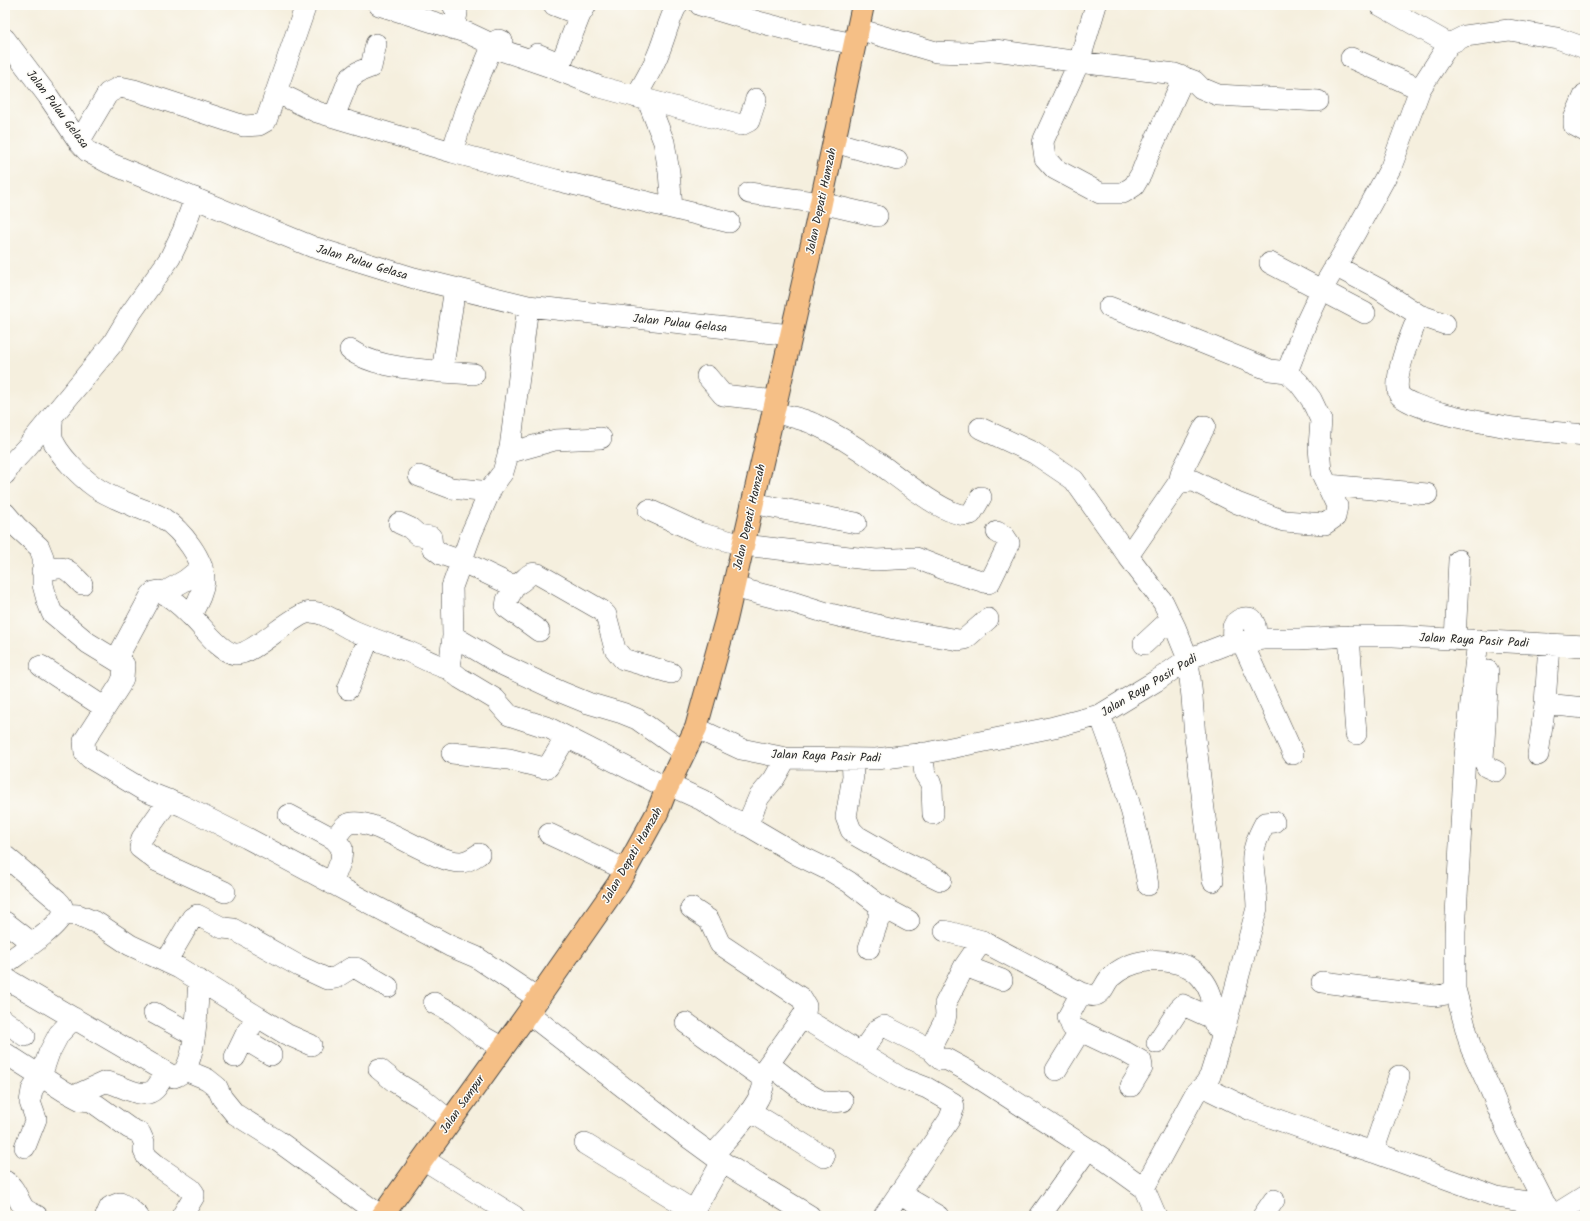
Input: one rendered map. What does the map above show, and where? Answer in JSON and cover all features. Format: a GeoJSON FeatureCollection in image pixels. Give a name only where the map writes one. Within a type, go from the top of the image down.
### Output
{"type":"FeatureCollection","features":[{"type":"Feature","properties":{"kind":"main road","name":"Jalan Depati Hamzah"},"geometry":{"type":"LineString","coordinates":[[536,1002],[626,870],[657,813],[668,786],[696,728],[715,664],[734,587],[816,226],[863,5]]}},
{"type":"Feature","properties":{"kind":"main road","name":"Jalan Sampur"},"geometry":{"type":"LineString","coordinates":[[381,1216],[536,1002]]}},
{"type":"Feature","properties":{"kind":"street"},"geometry":{"type":"LineString","coordinates":[[79,142],[108,93],[120,87],[134,90],[244,126],[259,125],[266,122],[306,5]]}},
{"type":"Feature","properties":{"kind":"street"},"geometry":{"type":"LineString","coordinates":[[379,5],[468,33],[485,41],[492,47],[548,66],[600,87],[741,125],[749,121],[756,99]]}},
{"type":"Feature","properties":{"kind":"street"},"geometry":{"type":"LineString","coordinates":[[454,5],[457,13],[454,29]]}},
{"type":"Feature","properties":{"kind":"street"},"geometry":{"type":"LineString","coordinates":[[452,152],[466,111],[494,42],[498,40],[554,60],[563,58],[567,52],[583,10],[554,5]]}},
{"type":"Feature","properties":{"kind":"street"},"geometry":{"type":"LineString","coordinates":[[672,208],[669,172],[664,142],[642,99],[645,79],[655,62],[666,29],[677,5]]}},
{"type":"Feature","properties":{"kind":"street"},"geometry":{"type":"LineString","coordinates":[[700,5],[778,28],[856,37],[936,52],[964,54],[995,50],[1175,74],[1194,81],[1201,88],[1218,95],[1318,101]]}},
{"type":"Feature","properties":{"kind":"street"},"geometry":{"type":"LineString","coordinates":[[1096,5],[1079,62],[1044,139],[1043,143],[1045,158],[1055,169],[1100,193],[1123,193],[1134,186],[1141,174],[1184,77]]}},
{"type":"Feature","properties":{"kind":"street"},"geometry":{"type":"LineString","coordinates":[[1380,5],[1415,15],[1449,44]]}},
{"type":"Feature","properties":{"kind":"street"},"geometry":{"type":"LineString","coordinates":[[1287,372],[1306,323],[1321,290],[1355,233],[1391,167],[1420,89],[1449,44],[1465,36],[1508,30],[1557,38],[1585,48]]}},
{"type":"Feature","properties":{"kind":"street","name":"Jalan Pulau Gelasa"},"geometry":{"type":"LineString","coordinates":[[5,39],[87,151],[109,163],[313,247],[414,278],[528,306],[791,335]]}},
{"type":"Feature","properties":{"kind":"street"},"geometry":{"type":"LineString","coordinates":[[334,117],[349,79],[358,72],[371,67],[376,44]]}},
{"type":"Feature","properties":{"kind":"street"},"geometry":{"type":"LineString","coordinates":[[1350,58],[1420,89]]}},
{"type":"Feature","properties":{"kind":"street"},"geometry":{"type":"LineString","coordinates":[[276,92],[317,112],[452,152],[556,180],[729,222]]}},
{"type":"Feature","properties":{"kind":"street"},"geometry":{"type":"LineString","coordinates":[[1585,94],[1574,119],[1574,125],[1585,131]]}},
{"type":"Feature","properties":{"kind":"street"},"geometry":{"type":"LineString","coordinates":[[834,142],[897,160]]}},
{"type":"Feature","properties":{"kind":"street"},"geometry":{"type":"LineString","coordinates":[[749,193],[820,203],[877,216]]}},
{"type":"Feature","properties":{"kind":"street"},"geometry":{"type":"LineString","coordinates":[[5,474],[11,464],[113,343],[131,313],[170,258],[183,231],[195,198]]}},
{"type":"Feature","properties":{"kind":"street"},"geometry":{"type":"LineString","coordinates":[[1270,263],[1365,313]]}},
{"type":"Feature","properties":{"kind":"street"},"geometry":{"type":"LineString","coordinates":[[1335,266],[1379,289],[1419,315],[1445,324]]}},
{"type":"Feature","properties":{"kind":"street"},"geometry":{"type":"LineString","coordinates":[[442,372],[455,288]]}},
{"type":"Feature","properties":{"kind":"street"},"geometry":{"type":"LineString","coordinates":[[449,669],[452,636],[452,588],[461,561],[492,486],[502,472],[508,453],[528,306]]}},
{"type":"Feature","properties":{"kind":"street"},"geometry":{"type":"LineString","coordinates":[[1109,307],[1270,370],[1287,372],[1299,383],[1311,399],[1321,420],[1319,447],[1321,472],[1337,506],[1335,517],[1325,524],[1284,521],[1237,503],[1194,481],[1179,482]]}},
{"type":"Feature","properties":{"kind":"street"},"geometry":{"type":"LineString","coordinates":[[1419,315],[1410,337],[1398,375],[1399,395],[1408,403],[1452,416],[1498,426],[1585,435]]}},
{"type":"Feature","properties":{"kind":"street"},"geometry":{"type":"LineString","coordinates":[[350,350],[369,360],[385,364],[442,372],[474,374]]}},
{"type":"Feature","properties":{"kind":"street"},"geometry":{"type":"LineString","coordinates":[[707,376],[723,395],[774,407],[814,424],[870,457],[903,483],[924,497],[962,515],[971,514],[981,497]]}},
{"type":"Feature","properties":{"kind":"street"},"geometry":{"type":"LineString","coordinates":[[53,415],[52,428],[55,444],[66,460],[82,476],[96,488],[163,518],[178,530],[187,541],[202,567],[204,581],[200,597],[191,615]]}},
{"type":"Feature","properties":{"kind":"street"},"geometry":{"type":"LineString","coordinates":[[1128,556],[1179,482],[1182,471],[1205,426]]}},
{"type":"Feature","properties":{"kind":"street"},"geometry":{"type":"LineString","coordinates":[[980,428],[1034,453],[1074,480],[1163,602],[1188,660],[1195,738],[1213,881]]}},
{"type":"Feature","properties":{"kind":"street"},"geometry":{"type":"LineString","coordinates":[[508,453],[555,440],[601,438]]}},
{"type":"Feature","properties":{"kind":"street"},"geometry":{"type":"LineString","coordinates":[[419,476],[451,488],[490,492]]}},
{"type":"Feature","properties":{"kind":"street"},"geometry":{"type":"LineString","coordinates":[[1328,485],[1427,494]]}},
{"type":"Feature","properties":{"kind":"street"},"geometry":{"type":"LineString","coordinates":[[752,503],[856,523]]}},
{"type":"Feature","properties":{"kind":"street"},"geometry":{"type":"LineString","coordinates":[[649,510],[699,533],[743,545],[869,559],[916,558],[988,583],[990,582],[1009,543],[1005,537],[997,532]]}},
{"type":"Feature","properties":{"kind":"street"},"geometry":{"type":"LineString","coordinates":[[5,513],[38,547],[43,557],[43,585],[52,613],[88,643],[124,665],[123,678],[84,741],[85,753],[90,758],[145,791],[169,800],[247,838],[450,946],[476,957],[536,1002],[673,1126],[718,1159],[810,1216]]}},
{"type":"Feature","properties":{"kind":"street"},"geometry":{"type":"LineString","coordinates":[[400,522],[418,535],[431,537],[434,550],[441,554],[461,561],[499,580],[515,586]]}},
{"type":"Feature","properties":{"kind":"street"},"geometry":{"type":"LineString","coordinates":[[1455,640],[1459,560]]}},
{"type":"Feature","properties":{"kind":"street"},"geometry":{"type":"LineString","coordinates":[[42,570],[58,566],[63,567],[82,584]]}},
{"type":"Feature","properties":{"kind":"street"},"geometry":{"type":"LineString","coordinates":[[163,593],[186,580],[202,567]]}},
{"type":"Feature","properties":{"kind":"street"},"geometry":{"type":"LineString","coordinates":[[539,631],[506,607],[507,600],[515,586],[520,584],[530,574],[535,573],[601,610],[606,616],[615,649],[623,659],[671,673]]}},
{"type":"Feature","properties":{"kind":"street"},"geometry":{"type":"LineString","coordinates":[[734,587],[792,602],[830,614],[894,629],[959,640],[966,639],[988,618]]}},
{"type":"Feature","properties":{"kind":"street"},"geometry":{"type":"LineString","coordinates":[[116,660],[150,595],[154,592],[159,591],[163,593],[191,615],[214,641],[230,652],[237,654],[245,652],[306,613],[313,612],[327,616],[343,626],[369,638],[449,669],[460,678],[495,699],[509,715],[549,728],[668,786],[702,800],[726,816],[746,825],[798,855],[831,871],[879,904],[908,921]]}},
{"type":"Feature","properties":{"kind":"street"},"geometry":{"type":"LineString","coordinates":[[1144,644],[1171,619]]}},
{"type":"Feature","properties":{"kind":"street"},"geometry":{"type":"LineString","coordinates":[[452,636],[499,663],[561,692],[588,703],[622,712],[637,719],[684,753]]}},
{"type":"Feature","properties":{"kind":"street"},"geometry":{"type":"LineString","coordinates":[[1349,636],[1356,734]]}},
{"type":"Feature","properties":{"kind":"street","name":"Jalan Raya Pasir Padi"},"geometry":{"type":"LineString","coordinates":[[696,728],[741,749],[786,758],[876,759],[922,753],[1002,738],[1100,715],[1188,660],[1218,648],[1244,642],[1349,636],[1393,636],[1585,646]]}},
{"type":"Feature","properties":{"kind":"street"},"geometry":{"type":"LineString","coordinates":[[348,689],[369,638]]}},
{"type":"Feature","properties":{"kind":"street"},"geometry":{"type":"LineString","coordinates":[[1484,640],[1482,750],[1486,767],[1496,771]]}},
{"type":"Feature","properties":{"kind":"street"},"geometry":{"type":"LineString","coordinates":[[1484,640],[1465,763],[1455,932],[1455,989],[1471,1048],[1507,1130],[1550,1212]]}},
{"type":"Feature","properties":{"kind":"street"},"geometry":{"type":"LineString","coordinates":[[1244,642],[1293,754]]}},
{"type":"Feature","properties":{"kind":"street"},"geometry":{"type":"LineString","coordinates":[[1538,755],[1545,704],[1549,644]]}},
{"type":"Feature","properties":{"kind":"street"},"geometry":{"type":"LineString","coordinates":[[41,666],[105,708]]}},
{"type":"Feature","properties":{"kind":"street"},"geometry":{"type":"LineString","coordinates":[[1545,704],[1585,708]]}},
{"type":"Feature","properties":{"kind":"street"},"geometry":{"type":"LineString","coordinates":[[1100,715],[1115,756],[1133,814],[1148,885]]}},
{"type":"Feature","properties":{"kind":"street"},"geometry":{"type":"LineString","coordinates":[[452,753],[509,759],[544,768],[548,766],[566,737]]}},
{"type":"Feature","properties":{"kind":"street"},"geometry":{"type":"LineString","coordinates":[[922,753],[925,774],[932,788],[933,814]]}},
{"type":"Feature","properties":{"kind":"street"},"geometry":{"type":"LineString","coordinates":[[746,825],[759,797],[774,779],[786,758]]}},
{"type":"Feature","properties":{"kind":"street"},"geometry":{"type":"LineString","coordinates":[[852,759],[853,776],[846,817],[851,830],[857,836],[892,856],[941,880]]}},
{"type":"Feature","properties":{"kind":"street"},"geometry":{"type":"LineString","coordinates":[[169,800],[142,838],[140,848],[157,861],[225,892]]}},
{"type":"Feature","properties":{"kind":"street"},"geometry":{"type":"LineString","coordinates":[[289,815],[334,839],[342,848],[341,860],[332,884]]}},
{"type":"Feature","properties":{"kind":"street"},"geometry":{"type":"LineString","coordinates":[[334,839],[345,826],[351,823],[359,822],[378,828],[453,861],[469,860],[479,854]]}},
{"type":"Feature","properties":{"kind":"street"},"geometry":{"type":"LineString","coordinates":[[1144,1188],[1195,1094],[1206,1084],[1210,1076],[1218,1027],[1258,908],[1257,891],[1252,863],[1255,845],[1265,823],[1274,822]]}},
{"type":"Feature","properties":{"kind":"street"},"geometry":{"type":"LineString","coordinates":[[549,834],[626,870]]}},
{"type":"Feature","properties":{"kind":"street"},"geometry":{"type":"LineString","coordinates":[[5,856],[63,906],[63,914],[54,926],[5,967],[74,1018],[174,1077],[185,1070],[190,1058],[194,1035],[198,980]]}},
{"type":"Feature","properties":{"kind":"street"},"geometry":{"type":"LineString","coordinates":[[868,948],[879,918],[879,904]]}},
{"type":"Feature","properties":{"kind":"street"},"geometry":{"type":"LineString","coordinates":[[585,1144],[692,1213],[718,1159],[756,1103],[763,1088],[764,1070],[805,1013],[806,1006],[801,998],[719,943],[709,920],[690,908]]}},
{"type":"Feature","properties":{"kind":"street"},"geometry":{"type":"LineString","coordinates":[[63,914],[78,915],[97,923],[130,945],[166,962],[198,980],[258,1017],[268,1021],[286,1034],[311,1045]]}},
{"type":"Feature","properties":{"kind":"street"},"geometry":{"type":"LineString","coordinates":[[166,962],[192,918],[197,915],[223,928],[233,930],[299,966],[327,979],[335,978],[351,968],[356,968],[388,987]]}},
{"type":"Feature","properties":{"kind":"street"},"geometry":{"type":"LineString","coordinates":[[5,922],[32,943]]}},
{"type":"Feature","properties":{"kind":"street"},"geometry":{"type":"LineString","coordinates":[[945,931],[982,941],[1081,993],[1094,996],[1098,995],[1110,978],[1123,968],[1153,960],[1173,961],[1194,969],[1205,982],[1211,995],[1218,1027]]}},
{"type":"Feature","properties":{"kind":"street"},"geometry":{"type":"LineString","coordinates":[[924,1087],[945,1020],[945,1004],[965,966],[982,941]]}},
{"type":"Feature","properties":{"kind":"street"},"geometry":{"type":"LineString","coordinates":[[965,966],[1002,980]]}},
{"type":"Feature","properties":{"kind":"street"},"geometry":{"type":"LineString","coordinates":[[1322,982],[1435,996],[1447,994],[1455,989]]}},
{"type":"Feature","properties":{"kind":"street"},"geometry":{"type":"LineString","coordinates":[[1081,993],[1068,1017],[1072,1027],[1127,1053],[1140,1061],[1142,1068],[1131,1086]]}},
{"type":"Feature","properties":{"kind":"street"},"geometry":{"type":"LineString","coordinates":[[434,1003],[455,1014],[482,1036],[502,1048]]}},
{"type":"Feature","properties":{"kind":"street"},"geometry":{"type":"LineString","coordinates":[[1157,1043],[1179,1008],[1184,1005],[1218,1027]]}},
{"type":"Feature","properties":{"kind":"street"},"geometry":{"type":"LineString","coordinates":[[154,1013],[194,1035]]}},
{"type":"Feature","properties":{"kind":"street"},"geometry":{"type":"LineString","coordinates":[[258,1017],[239,1048],[271,1055]]}},
{"type":"Feature","properties":{"kind":"street"},"geometry":{"type":"LineString","coordinates":[[802,1017],[901,1078],[924,1087],[953,1103],[954,1108],[949,1120],[884,1216]]}},
{"type":"Feature","properties":{"kind":"street"},"geometry":{"type":"LineString","coordinates":[[25,1147],[36,1119],[30,1098],[32,1090],[41,1076],[49,1053],[59,1034],[74,1018]]}},
{"type":"Feature","properties":{"kind":"street"},"geometry":{"type":"LineString","coordinates":[[5,1021],[26,1036]]}},
{"type":"Feature","properties":{"kind":"street"},"geometry":{"type":"LineString","coordinates":[[686,1023],[764,1070],[824,1102],[834,1103],[843,1101]]}},
{"type":"Feature","properties":{"kind":"street"},"geometry":{"type":"LineString","coordinates":[[861,1053],[877,1030],[884,1026],[935,1055],[968,1071],[1088,1149],[1144,1188],[1156,1216]]}},
{"type":"Feature","properties":{"kind":"street"},"geometry":{"type":"LineString","coordinates":[[1056,1070],[1080,1031]]}},
{"type":"Feature","properties":{"kind":"street"},"geometry":{"type":"LineString","coordinates":[[5,1053],[81,1100],[91,1101],[129,1128],[140,1133],[144,1142],[144,1151],[147,1157],[159,1167],[191,1188],[194,1192],[194,1196],[183,1216]]}},
{"type":"Feature","properties":{"kind":"street"},"geometry":{"type":"LineString","coordinates":[[379,1069],[395,1082],[423,1099],[450,1121]]}},
{"type":"Feature","properties":{"kind":"street"},"geometry":{"type":"LineString","coordinates":[[185,1070],[207,1079],[217,1086],[222,1098],[235,1114],[278,1141],[381,1216]]}},
{"type":"Feature","properties":{"kind":"street"},"geometry":{"type":"LineString","coordinates":[[74,1096],[105,1082],[110,1082],[138,1093],[148,1093],[155,1089],[165,1073]]}},
{"type":"Feature","properties":{"kind":"street"},"geometry":{"type":"LineString","coordinates":[[1373,1152],[1399,1076]]}},
{"type":"Feature","properties":{"kind":"street"},"geometry":{"type":"LineString","coordinates":[[1206,1084],[1212,1091],[1251,1110],[1497,1197],[1550,1212],[1585,1196]]}},
{"type":"Feature","properties":{"kind":"street"},"geometry":{"type":"LineString","coordinates":[[750,1111],[824,1157]]}},
{"type":"Feature","properties":{"kind":"street"},"geometry":{"type":"LineString","coordinates":[[1040,1216],[1088,1149]]}},
{"type":"Feature","properties":{"kind":"street"},"geometry":{"type":"LineString","coordinates":[[423,1159],[514,1216]]}},
{"type":"Feature","properties":{"kind":"street"},"geometry":{"type":"LineString","coordinates":[[5,1181],[16,1192],[24,1208],[37,1216]]}},
{"type":"Feature","properties":{"kind":"street"},"geometry":{"type":"LineString","coordinates":[[899,1193],[938,1216]]}},
{"type":"Feature","properties":{"kind":"street"},"geometry":{"type":"LineString","coordinates":[[106,1216],[110,1207],[114,1204],[120,1203],[129,1208],[138,1216]]}}]}
